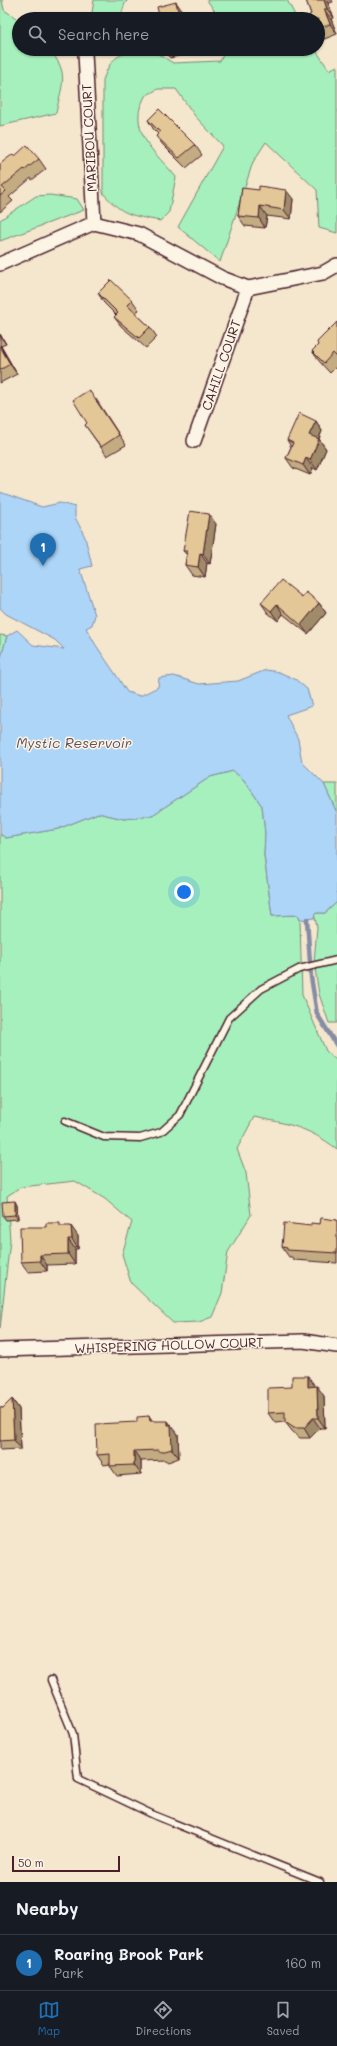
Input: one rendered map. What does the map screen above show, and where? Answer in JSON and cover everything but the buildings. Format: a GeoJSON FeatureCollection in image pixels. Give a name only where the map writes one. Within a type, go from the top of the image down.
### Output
{"type":"FeatureCollection","features":[{"type":"Feature","properties":{"kind":"street","name":"MARIBOU COURT"},"geometry":{"type":"LineString","coordinates":[[85,56],[94,223]]}},
{"type":"Feature","properties":{"kind":"street"},"geometry":{"type":"LineString","coordinates":[[0,264],[94,223],[139,234],[222,278],[248,288],[323,273],[337,265]]}},
{"type":"Feature","properties":{"kind":"street","name":"CAHILL COURT"},"geometry":{"type":"LineString","coordinates":[[194,441],[248,288]]}},
{"type":"Feature","properties":{"kind":"street","name":"WHISPERING HOLLOW COURT"},"geometry":{"type":"LineString","coordinates":[[0,1350],[303,1341],[337,1346]]}},
{"type":"Feature","properties":{"kind":"lane"},"geometry":{"type":"LineString","coordinates":[[65,1121],[104,1136],[140,1138],[161,1132],[180,1115],[228,1018],[260,990],[299,969],[337,960]]}},
{"type":"Feature","properties":{"kind":"lane"},"geometry":{"type":"LineString","coordinates":[[51,1680],[73,1734],[78,1779],[156,1816],[320,1882]]}},
{"type":"Feature","properties":{"kind":"green space"},"geometry":{"type":"Polygon","coordinates":[[[0,0],[2,0],[4,10],[12,15],[12,56],[54,56],[60,65],[63,79],[56,113],[0,126],[0,0]]]}},
{"type":"Feature","properties":{"kind":"green space"},"geometry":{"type":"Polygon","coordinates":[[[94,0],[128,0],[125,3],[122,12],[92,12],[94,0]]]}},
{"type":"Feature","properties":{"kind":"green space"},"geometry":{"type":"Polygon","coordinates":[[[207,0],[287,0],[293,12],[215,12],[207,0]]]}},
{"type":"Feature","properties":{"kind":"green space"},"geometry":{"type":"Polygon","coordinates":[[[120,56],[162,56],[173,63],[220,61],[222,56],[320,56],[329,70],[337,66],[337,233],[319,228],[317,190],[266,142],[253,162],[220,262],[178,227],[223,146],[195,116],[176,89],[158,89],[145,96],[140,107],[139,114],[139,124],[146,141],[176,177],[169,212],[160,221],[134,216],[116,206],[103,193],[103,80],[109,66],[116,58],[120,56]]]}},
{"type":"Feature","properties":{"kind":"green space"},"geometry":{"type":"Polygon","coordinates":[[[50,195],[77,199],[84,210],[0,241],[0,220],[36,196],[50,195]]]}},
{"type":"Feature","properties":{"kind":"green space"},"geometry":{"type":"Polygon","coordinates":[[[0,635],[7,636],[0,661],[0,635]]]}},
{"type":"Feature","properties":{"kind":"green space"},"geometry":{"type":"Polygon","coordinates":[[[233,771],[244,780],[262,806],[265,833],[264,855],[272,916],[298,915],[300,920],[302,995],[326,1051],[337,1061],[337,1149],[317,1136],[298,1127],[254,1117],[237,1149],[246,1173],[251,1215],[228,1252],[222,1293],[212,1317],[199,1322],[173,1323],[131,1283],[122,1254],[132,1222],[105,1199],[75,1181],[21,1187],[7,1196],[10,1240],[0,1329],[0,834],[6,838],[58,829],[98,813],[124,819],[151,816],[210,777],[233,771]]]}},
{"type":"Feature","properties":{"kind":"green space"},"geometry":{"type":"Polygon","coordinates":[[[324,784],[337,784],[337,813],[324,784]]]}},
{"type":"Feature","properties":{"kind":"green space"},"geometry":{"type":"Polygon","coordinates":[[[337,902],[337,1023],[329,1023],[319,994],[314,962],[317,927],[314,913],[325,913],[337,902]]]}},
{"type":"Feature","properties":{"kind":"water","name":"Mystic Reservoir"},"geometry":{"type":"Polygon","coordinates":[[[0,492],[42,507],[60,503],[75,507],[75,517],[85,537],[92,566],[80,569],[95,615],[92,625],[86,628],[127,692],[140,696],[158,687],[159,678],[174,676],[199,684],[238,681],[266,670],[279,672],[295,679],[307,689],[312,706],[286,715],[298,739],[302,762],[324,784],[337,813],[337,902],[325,913],[315,913],[314,918],[300,920],[298,915],[272,916],[264,855],[265,833],[262,806],[244,780],[233,771],[210,777],[151,816],[124,819],[98,813],[58,829],[6,838],[0,834],[0,661],[7,636],[17,630],[33,645],[64,649],[55,640],[6,614],[0,608],[0,492]]]}},
{"type":"Feature","properties":{"kind":"waterway"},"geometry":{"type":"LineString","coordinates":[[307,919],[311,977],[317,1014],[337,1046]]}},
{"type":"Feature","properties":{"kind":"place","name":"Roaring Brook Park"},"geometry":{"type":"Point","coordinates":[43,566]}}]}
